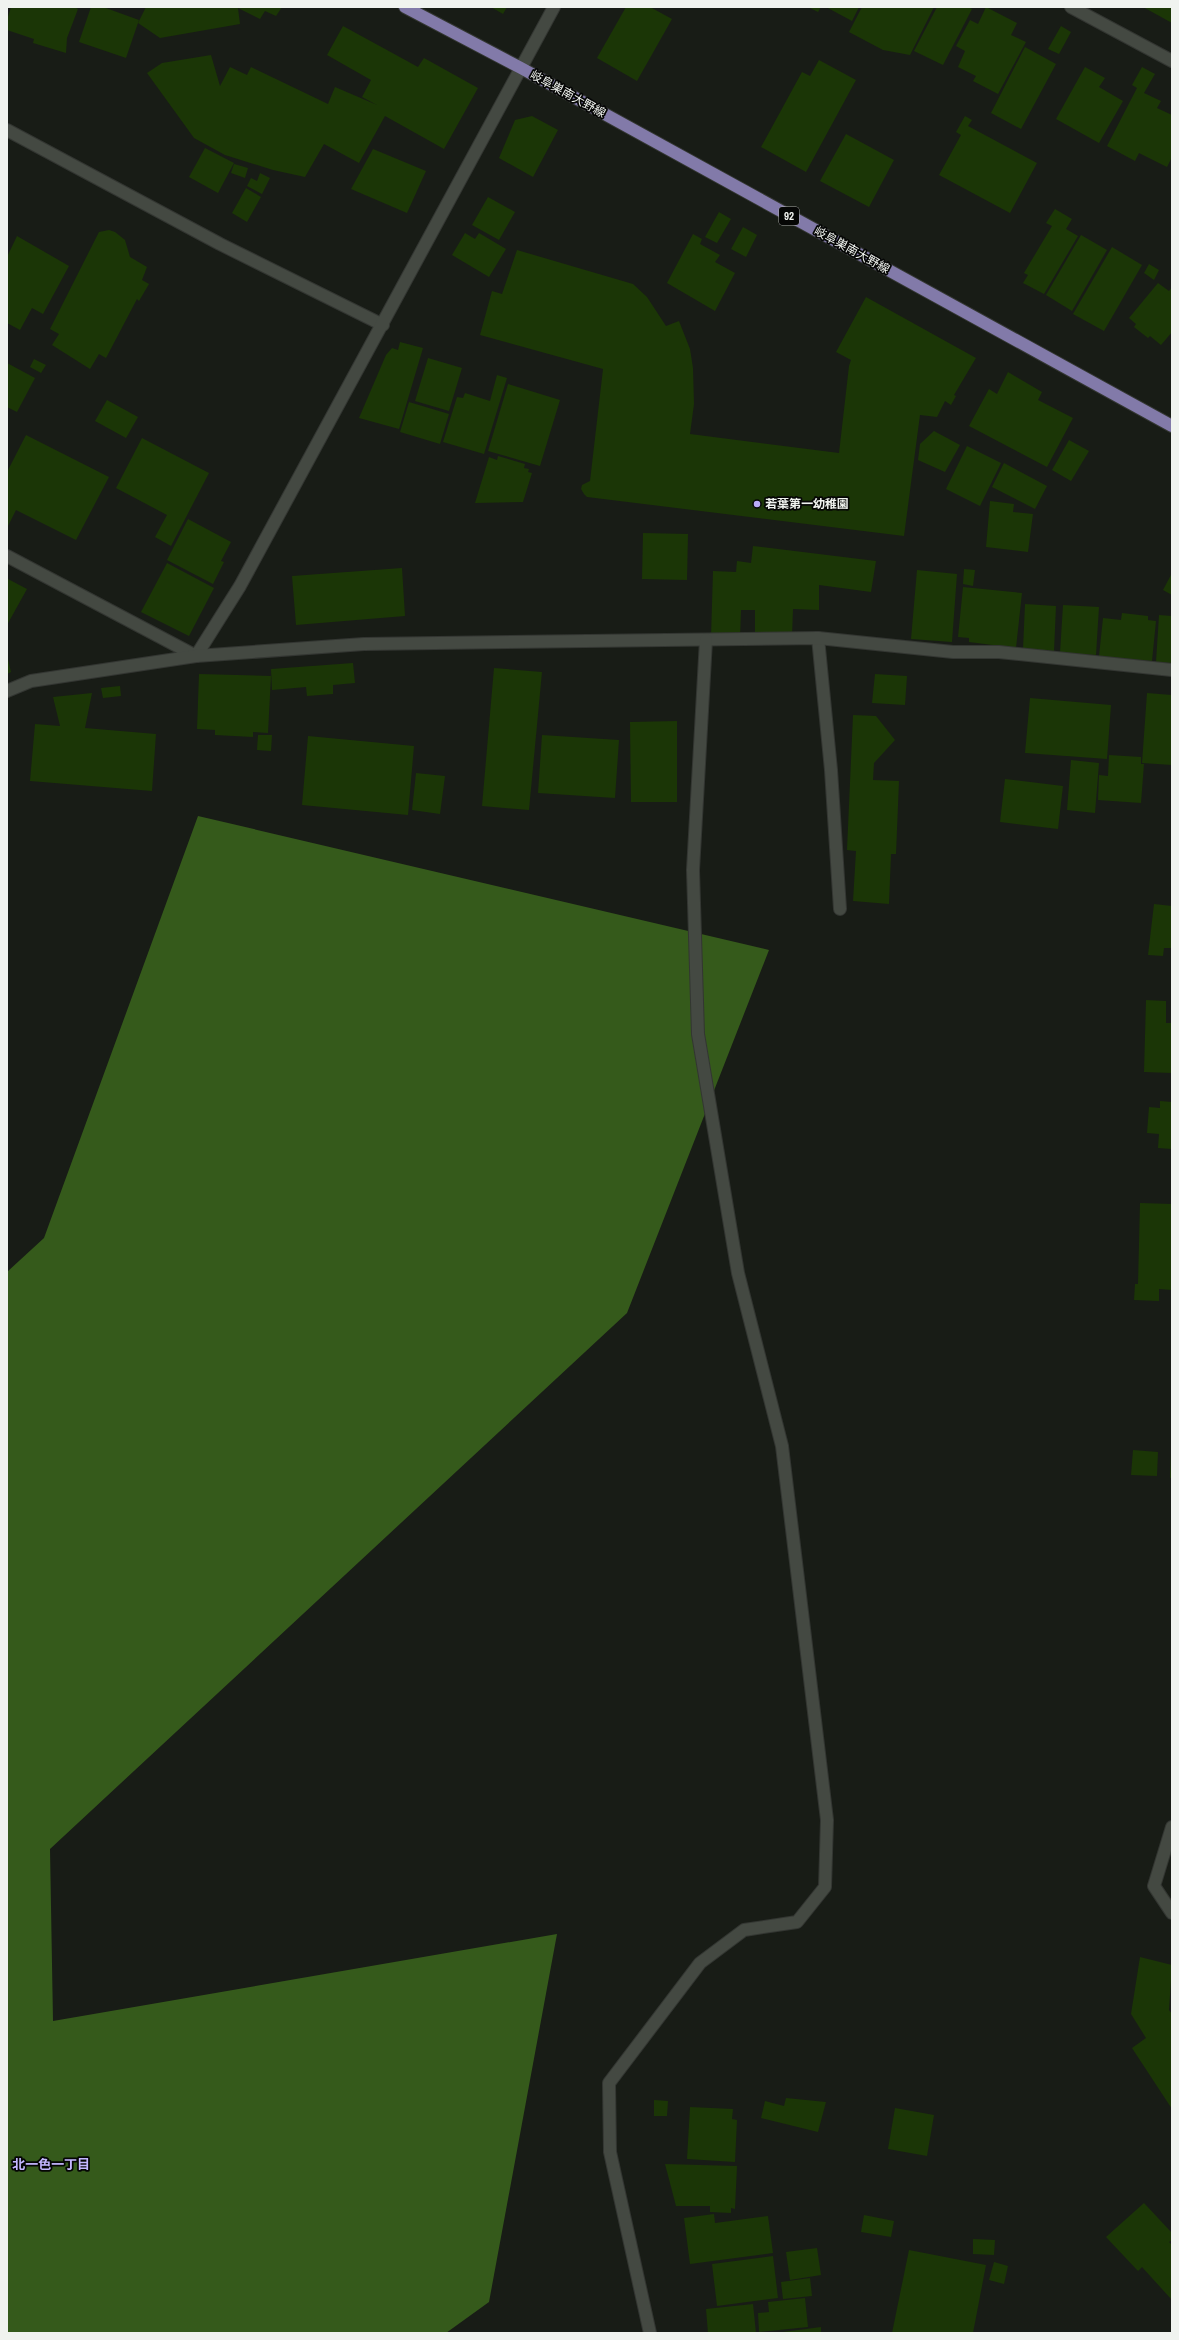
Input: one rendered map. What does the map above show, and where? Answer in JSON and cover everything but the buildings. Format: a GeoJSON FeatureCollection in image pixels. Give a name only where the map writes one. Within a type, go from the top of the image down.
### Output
{"type":"FeatureCollection","features":[{"type":"Feature","properties":{"kind":"main road","name":"岐阜巣南大野線"},"geometry":{"type":"LineString","coordinates":[[405,7],[520,68],[1172,426]]}},
{"type":"Feature","properties":{"kind":"street"},"geometry":{"type":"LineString","coordinates":[[196,656],[240,586],[383,325],[554,7]]}},
{"type":"Feature","properties":{"kind":"street"},"geometry":{"type":"LineString","coordinates":[[1071,7],[1172,61]]}},
{"type":"Feature","properties":{"kind":"street"},"geometry":{"type":"LineString","coordinates":[[7,130],[220,244],[383,325]]}},
{"type":"Feature","properties":{"kind":"street"},"geometry":{"type":"LineString","coordinates":[[7,556],[196,656]]}},
{"type":"Feature","properties":{"kind":"street"},"geometry":{"type":"LineString","coordinates":[[7,691],[31,681],[196,656],[364,644],[818,638],[953,652],[999,652],[1172,670]]}},
{"type":"Feature","properties":{"kind":"street"},"geometry":{"type":"LineString","coordinates":[[818,638],[831,770],[840,909]]}},
{"type":"Feature","properties":{"kind":"street"},"geometry":{"type":"LineString","coordinates":[[650,2333],[610,2152],[609,2083],[700,1963],[744,1930],[797,1922],[825,1887],[827,1828],[782,1446],[738,1273],[698,1034],[693,870],[706,640]]}},
{"type":"Feature","properties":{"kind":"street"},"geometry":{"type":"LineString","coordinates":[[1172,1827],[1154,1886],[1172,1913]]}},
{"type":"Feature","properties":{"kind":"green space"},"geometry":{"type":"Polygon","coordinates":[[[198,816],[769,950],[627,1313],[50,1849],[53,2021],[557,1934],[489,2302],[446,2333],[7,2333],[7,1272],[44,1238],[198,816]]]}},
{"type":"Feature","properties":{"kind":"place","name":"若葉第一幼稚園"},"geometry":{"type":"Point","coordinates":[757,504]}},
{"type":"Feature","properties":{"kind":"district","name":"北一色一丁目"},"geometry":{"type":"Point","coordinates":[51,2164]}}]}
